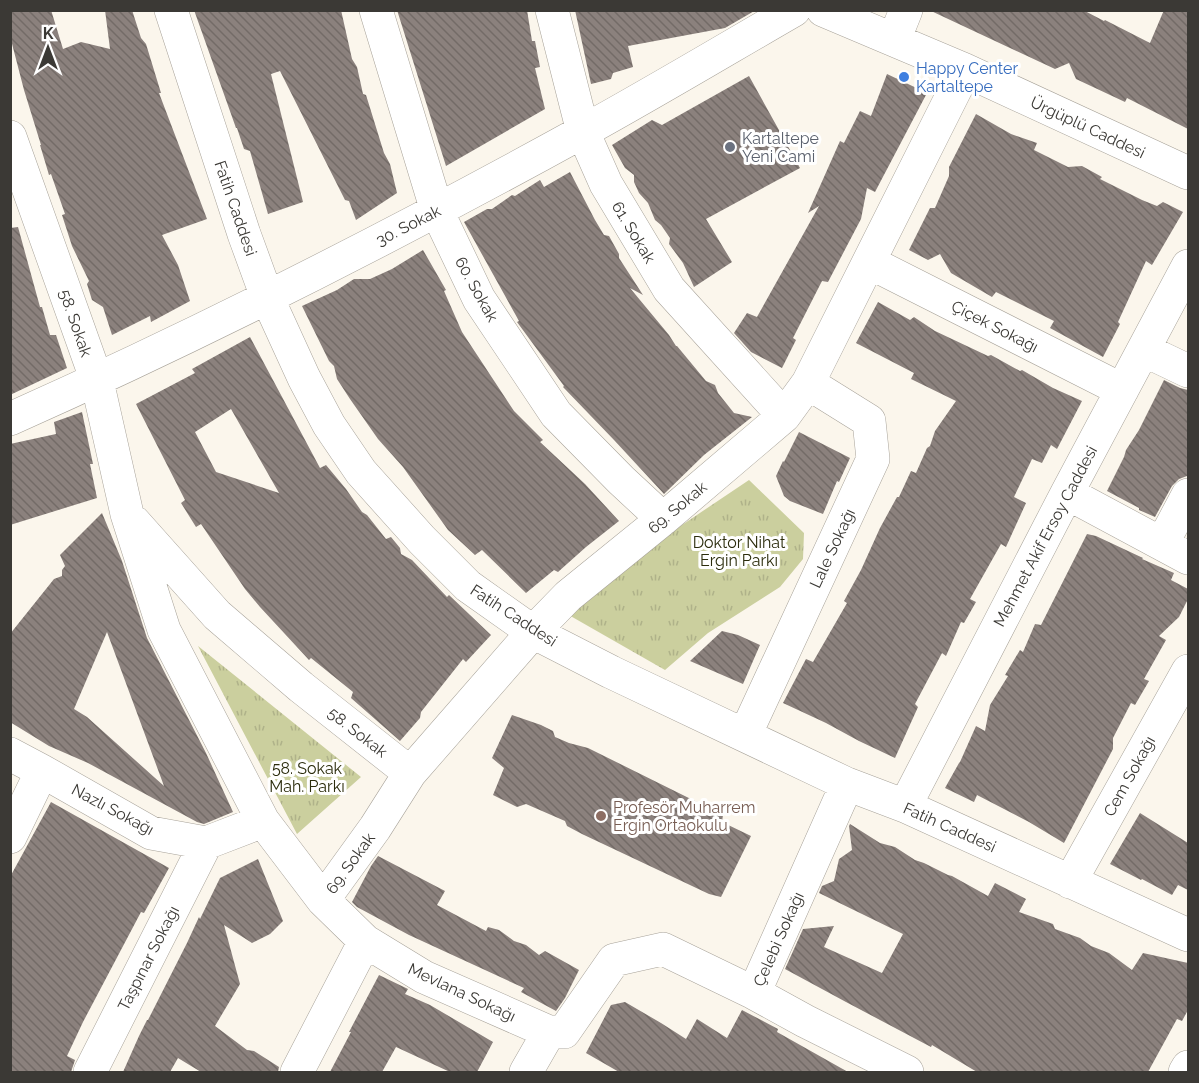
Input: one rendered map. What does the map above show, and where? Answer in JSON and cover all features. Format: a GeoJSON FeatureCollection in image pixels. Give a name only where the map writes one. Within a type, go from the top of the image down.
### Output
{"type":"FeatureCollection","features":[{"type":"Feature","properties":{"kind":"street","name":"Fatih Caddesi"},"geometry":{"type":"LineString","coordinates":[[171,10],[244,234],[267,297],[304,378],[329,425],[361,472],[422,540],[468,586],[533,632],[611,672],[847,784],[905,806],[1188,934]]}},
{"type":"Feature","properties":{"kind":"street","name":"60. Sokak"},"geometry":{"type":"LineString","coordinates":[[376,10],[437,211],[479,299],[556,414],[663,519]]}},
{"type":"Feature","properties":{"kind":"street","name":"61. Sokak"},"geometry":{"type":"LineString","coordinates":[[552,10],[583,132],[606,184],[669,288],[784,416]]}},
{"type":"Feature","properties":{"kind":"street","name":"30. Sokak"},"geometry":{"type":"LineString","coordinates":[[10,419],[97,381],[437,211],[583,132],[794,10]]}},
{"type":"Feature","properties":{"kind":"street","name":"Ürgüplü Caddesi"},"geometry":{"type":"LineString","coordinates":[[823,10],[965,70],[1188,173]]}},
{"type":"Feature","properties":{"kind":"street"},"geometry":{"type":"LineString","coordinates":[[894,40],[906,10]]}},
{"type":"Feature","properties":{"kind":"street","name":"69. Sokak"},"geometry":{"type":"LineString","coordinates":[[323,900],[375,828],[410,773],[533,632],[568,596],[784,416],[808,383],[965,70]]}},
{"type":"Feature","properties":{"kind":"street","name":"58. Sokak"},"geometry":{"type":"LineString","coordinates":[[10,137],[97,381],[127,514],[164,630],[263,821]]}},
{"type":"Feature","properties":{"kind":"street","name":"Çiçek Sokağı"},"geometry":{"type":"LineString","coordinates":[[869,262],[1122,390]]}},
{"type":"Feature","properties":{"kind":"street","name":"Mehmet Akif Ersoy Caddesi"},"geometry":{"type":"LineString","coordinates":[[905,806],[1067,493],[1188,266]]}},
{"type":"Feature","properties":{"kind":"street"},"geometry":{"type":"LineString","coordinates":[[1144,350],[1188,371]]}},
{"type":"Feature","properties":{"kind":"street","name":"Lale Sokağı"},"geometry":{"type":"LineString","coordinates":[[745,735],[873,459],[869,421],[808,383]]}},
{"type":"Feature","properties":{"kind":"street"},"geometry":{"type":"LineString","coordinates":[[1067,493],[1175,551],[1188,495]]}},
{"type":"Feature","properties":{"kind":"street","name":"58. Sokak"},"geometry":{"type":"LineString","coordinates":[[127,514],[217,615],[301,687],[410,773]]}},
{"type":"Feature","properties":{"kind":"street","name":"Cem Sokağı"},"geometry":{"type":"LineString","coordinates":[[1070,882],[1188,671]]}},
{"type":"Feature","properties":{"kind":"street","name":"Nazlı Sokağı"},"geometry":{"type":"LineString","coordinates":[[10,754],[151,833],[206,843]]}},
{"type":"Feature","properties":{"kind":"street"},"geometry":{"type":"LineString","coordinates":[[10,837],[42,771]]}},
{"type":"Feature","properties":{"kind":"street","name":"Çelebi Sokağı"},"geometry":{"type":"LineString","coordinates":[[549,1032],[564,1032],[614,960],[663,949],[754,993],[847,784]]}},
{"type":"Feature","properties":{"kind":"street"},"geometry":{"type":"LineString","coordinates":[[206,843],[263,821],[323,900]]}},
{"type":"Feature","properties":{"kind":"street","name":"Taşpınar Sokağı"},"geometry":{"type":"LineString","coordinates":[[90,1072],[206,843]]}},
{"type":"Feature","properties":{"kind":"street","name":"Mevlana Sokağı"},"geometry":{"type":"LineString","coordinates":[[323,900],[365,941],[424,977],[549,1032]]}},
{"type":"Feature","properties":{"kind":"street"},"geometry":{"type":"LineString","coordinates":[[297,1072],[365,941]]}},
{"type":"Feature","properties":{"kind":"street"},"geometry":{"type":"LineString","coordinates":[[754,993],[907,1072]]}},
{"type":"Feature","properties":{"kind":"street"},"geometry":{"type":"LineString","coordinates":[[526,1072],[549,1032]]}},
{"type":"Feature","properties":{"kind":"street"},"geometry":{"type":"LineString","coordinates":[[1185,1072],[1188,1067]]}},
{"type":"Feature","properties":{"kind":"green space","name":"Doktor Nihat Ergin Parkı"},"geometry":{"type":"Polygon","coordinates":[[[749,480],[804,533],[803,559],[780,587],[708,633],[665,670],[567,614],[679,527],[749,480]]]}},
{"type":"Feature","properties":{"kind":"green space","name":"58. Sokak Mah. Parkı"},"geometry":{"type":"Polygon","coordinates":[[[198,646],[361,777],[297,834],[198,646]]]}},
{"type":"Feature","properties":{"kind":"building"},"geometry":{"type":"Polygon","coordinates":[[[10,10],[51,10],[63,49],[81,42],[110,49],[105,10],[132,10],[141,38],[146,44],[161,93],[159,93],[207,219],[162,235],[178,265],[190,301],[151,322],[150,316],[112,335],[103,307],[92,300],[87,284],[89,281],[72,246],[62,215],[65,214],[51,174],[49,175],[24,90],[10,36],[10,10]]]}},
{"type":"Feature","properties":{"kind":"building"},"geometry":{"type":"Polygon","coordinates":[[[194,10],[341,10],[352,59],[357,67],[363,94],[366,95],[384,153],[390,164],[397,193],[356,220],[349,201],[345,200],[280,71],[271,74],[303,202],[268,214],[250,151],[244,149],[194,10]]]}},
{"type":"Feature","properties":{"kind":"building"},"geometry":{"type":"Polygon","coordinates":[[[397,10],[527,10],[532,41],[535,41],[540,67],[535,68],[545,109],[446,166],[397,10]]]}},
{"type":"Feature","properties":{"kind":"building"},"geometry":{"type":"Polygon","coordinates":[[[575,10],[756,10],[725,28],[628,46],[633,67],[613,73],[611,79],[591,84],[575,10]]]}},
{"type":"Feature","properties":{"kind":"building"},"geometry":{"type":"Polygon","coordinates":[[[929,10],[1083,10],[1150,43],[1164,10],[1188,10],[1188,129],[1127,98],[1125,102],[1076,79],[1069,63],[1055,69],[929,10]]]}},
{"type":"Feature","properties":{"kind":"building"},"geometry":{"type":"Polygon","coordinates":[[[887,74],[927,93],[875,192],[867,188],[861,219],[828,282],[822,281],[793,338],[796,340],[782,368],[751,352],[734,333],[747,313],[757,317],[819,206],[808,213],[840,141],[844,143],[860,111],[871,116],[887,74]]]}},
{"type":"Feature","properties":{"kind":"building"},"geometry":{"type":"Polygon","coordinates":[[[749,76],[800,168],[706,219],[732,262],[694,287],[683,263],[669,244],[670,238],[655,220],[648,203],[639,193],[634,182],[634,175],[625,168],[612,145],[652,120],[662,125],[749,76]]]}},
{"type":"Feature","properties":{"kind":"building"},"geometry":{"type":"Polygon","coordinates":[[[976,114],[1011,134],[1037,143],[1034,150],[1068,167],[1082,166],[1102,177],[1100,179],[1142,200],[1157,206],[1163,202],[1183,212],[1152,265],[1146,261],[1118,322],[1120,324],[1103,357],[1050,328],[1054,321],[996,292],[992,297],[951,273],[940,254],[928,260],[909,250],[930,208],[935,208],[949,176],[949,167],[976,114]]]}},
{"type":"Feature","properties":{"kind":"building"},"geometry":{"type":"Polygon","coordinates":[[[570,172],[595,220],[604,235],[609,236],[619,258],[643,295],[630,288],[706,381],[715,385],[718,393],[734,413],[752,417],[704,455],[664,494],[563,387],[517,322],[519,321],[464,222],[487,209],[492,209],[540,180],[544,187],[570,172]]]}},
{"type":"Feature","properties":{"kind":"building"},"geometry":{"type":"Polygon","coordinates":[[[18,227],[40,307],[42,307],[50,335],[56,335],[67,368],[10,395],[10,228],[18,227]]]}},
{"type":"Feature","properties":{"kind":"building"},"geometry":{"type":"Polygon","coordinates":[[[423,250],[446,290],[444,291],[462,332],[514,411],[543,440],[540,442],[585,484],[619,521],[558,572],[554,570],[526,593],[482,550],[475,555],[448,530],[350,399],[337,379],[334,366],[329,361],[302,306],[337,290],[354,279],[370,279],[392,269],[423,250]]]}},
{"type":"Feature","properties":{"kind":"building"},"geometry":{"type":"Polygon","coordinates":[[[878,302],[910,320],[914,317],[935,331],[988,356],[991,355],[1082,401],[1057,449],[1051,445],[1042,463],[1032,459],[1014,497],[1026,503],[1006,547],[1001,544],[970,599],[976,602],[964,623],[961,622],[946,656],[942,653],[915,704],[918,707],[895,758],[783,703],[806,659],[813,662],[847,603],[844,601],[880,528],[899,497],[911,471],[916,473],[935,431],[956,401],[911,379],[914,373],[856,343],[878,302]]]}},
{"type":"Feature","properties":{"kind":"building"},"geometry":{"type":"Polygon","coordinates":[[[250,337],[320,468],[326,465],[386,539],[391,537],[400,548],[401,554],[412,560],[447,597],[449,595],[491,635],[466,662],[463,659],[421,712],[420,718],[400,741],[351,698],[353,692],[311,658],[309,660],[260,607],[201,524],[196,527],[181,503],[185,500],[136,404],[195,373],[192,369],[250,337]],[[231,409],[195,432],[216,472],[279,493],[231,409]]]}},
{"type":"Feature","properties":{"kind":"building"},"geometry":{"type":"Polygon","coordinates":[[[1164,380],[1188,390],[1188,473],[1172,486],[1155,517],[1107,491],[1126,450],[1139,430],[1164,380]]]}},
{"type":"Feature","properties":{"kind":"building"},"geometry":{"type":"Polygon","coordinates":[[[82,412],[93,464],[90,464],[97,498],[10,525],[10,444],[56,434],[54,422],[82,412]]]}},
{"type":"Feature","properties":{"kind":"building"},"geometry":{"type":"Polygon","coordinates":[[[799,432],[850,458],[823,514],[790,501],[784,496],[776,476],[799,432]]]}},
{"type":"Feature","properties":{"kind":"building"},"geometry":{"type":"Polygon","coordinates":[[[102,513],[122,561],[147,638],[206,753],[233,812],[204,824],[197,822],[88,763],[49,746],[10,722],[10,634],[54,579],[62,576],[65,566],[60,555],[102,513]],[[107,632],[74,709],[87,717],[164,786],[107,632]]]}},
{"type":"Feature","properties":{"kind":"building"},"geometry":{"type":"Polygon","coordinates":[[[1087,534],[1096,536],[1174,573],[1171,580],[1188,589],[1188,599],[1179,617],[1159,636],[1166,640],[1144,679],[1149,681],[1135,705],[1131,703],[1113,738],[1113,749],[1064,843],[977,795],[974,802],[945,788],[976,726],[985,731],[990,705],[1008,676],[1005,675],[1020,650],[1023,652],[1035,624],[1041,625],[1087,534]]]}},
{"type":"Feature","properties":{"kind":"building"},"geometry":{"type":"Polygon","coordinates":[[[722,631],[760,645],[743,684],[690,661],[722,631]]]}},
{"type":"Feature","properties":{"kind":"building"},"geometry":{"type":"Polygon","coordinates":[[[512,715],[541,725],[553,731],[555,737],[588,748],[723,815],[722,822],[751,836],[721,897],[709,894],[582,834],[567,826],[565,821],[526,804],[517,807],[493,795],[504,768],[492,758],[512,715]]]}},
{"type":"Feature","properties":{"kind":"building"},"geometry":{"type":"Polygon","coordinates":[[[51,802],[169,868],[144,913],[141,912],[83,1022],[67,1056],[75,1060],[71,1072],[10,1072],[10,877],[51,802]]]}},
{"type":"Feature","properties":{"kind":"building"},"geometry":{"type":"Polygon","coordinates":[[[1140,813],[1188,843],[1188,890],[1178,885],[1172,895],[1110,864],[1140,813]]]}},
{"type":"Feature","properties":{"kind":"building"},"geometry":{"type":"Polygon","coordinates":[[[850,824],[880,843],[895,847],[915,860],[952,876],[988,896],[995,883],[1026,899],[1019,912],[1053,924],[1055,929],[1080,938],[1091,946],[1109,953],[1132,970],[1143,953],[1188,963],[1188,1010],[1182,1021],[1177,1019],[1148,1072],[977,1072],[932,1045],[931,1047],[785,969],[803,929],[834,926],[824,947],[882,973],[903,934],[819,893],[822,886],[834,881],[839,859],[852,850],[850,824]]]}},
{"type":"Feature","properties":{"kind":"building"},"geometry":{"type":"Polygon","coordinates":[[[378,856],[445,891],[437,905],[486,931],[488,927],[499,930],[539,955],[545,951],[579,970],[556,1011],[521,992],[524,988],[409,935],[357,907],[352,902],[378,856]]]}},
{"type":"Feature","properties":{"kind":"building"},"geometry":{"type":"Polygon","coordinates":[[[258,859],[283,921],[270,934],[252,943],[224,925],[240,984],[215,1026],[247,1050],[254,1051],[279,1067],[278,1072],[201,1072],[178,1058],[170,1072],[123,1072],[220,878],[258,859]]]}},
{"type":"Feature","properties":{"kind":"building"},"geometry":{"type":"Polygon","coordinates":[[[379,975],[408,989],[405,994],[430,1005],[493,1042],[477,1072],[450,1072],[396,1047],[382,1072],[330,1072],[379,975]]]}},
{"type":"Feature","properties":{"kind":"building"},"geometry":{"type":"Polygon","coordinates":[[[625,1002],[686,1039],[697,1019],[727,1038],[742,1010],[848,1072],[619,1072],[586,1053],[611,1005],[625,1002]]]}},
{"type":"Feature","properties":{"kind":"place","name":"Happy Center Kartaltepe"},"geometry":{"type":"Point","coordinates":[904,77]}},
{"type":"Feature","properties":{"kind":"place","name":"Kartaltepe Yeni Cami"},"geometry":{"type":"Point","coordinates":[730,147]}},
{"type":"Feature","properties":{"kind":"place","name":"Profesör Muharrem Ergin Ortaokulu"},"geometry":{"type":"Point","coordinates":[601,816]}}]}
